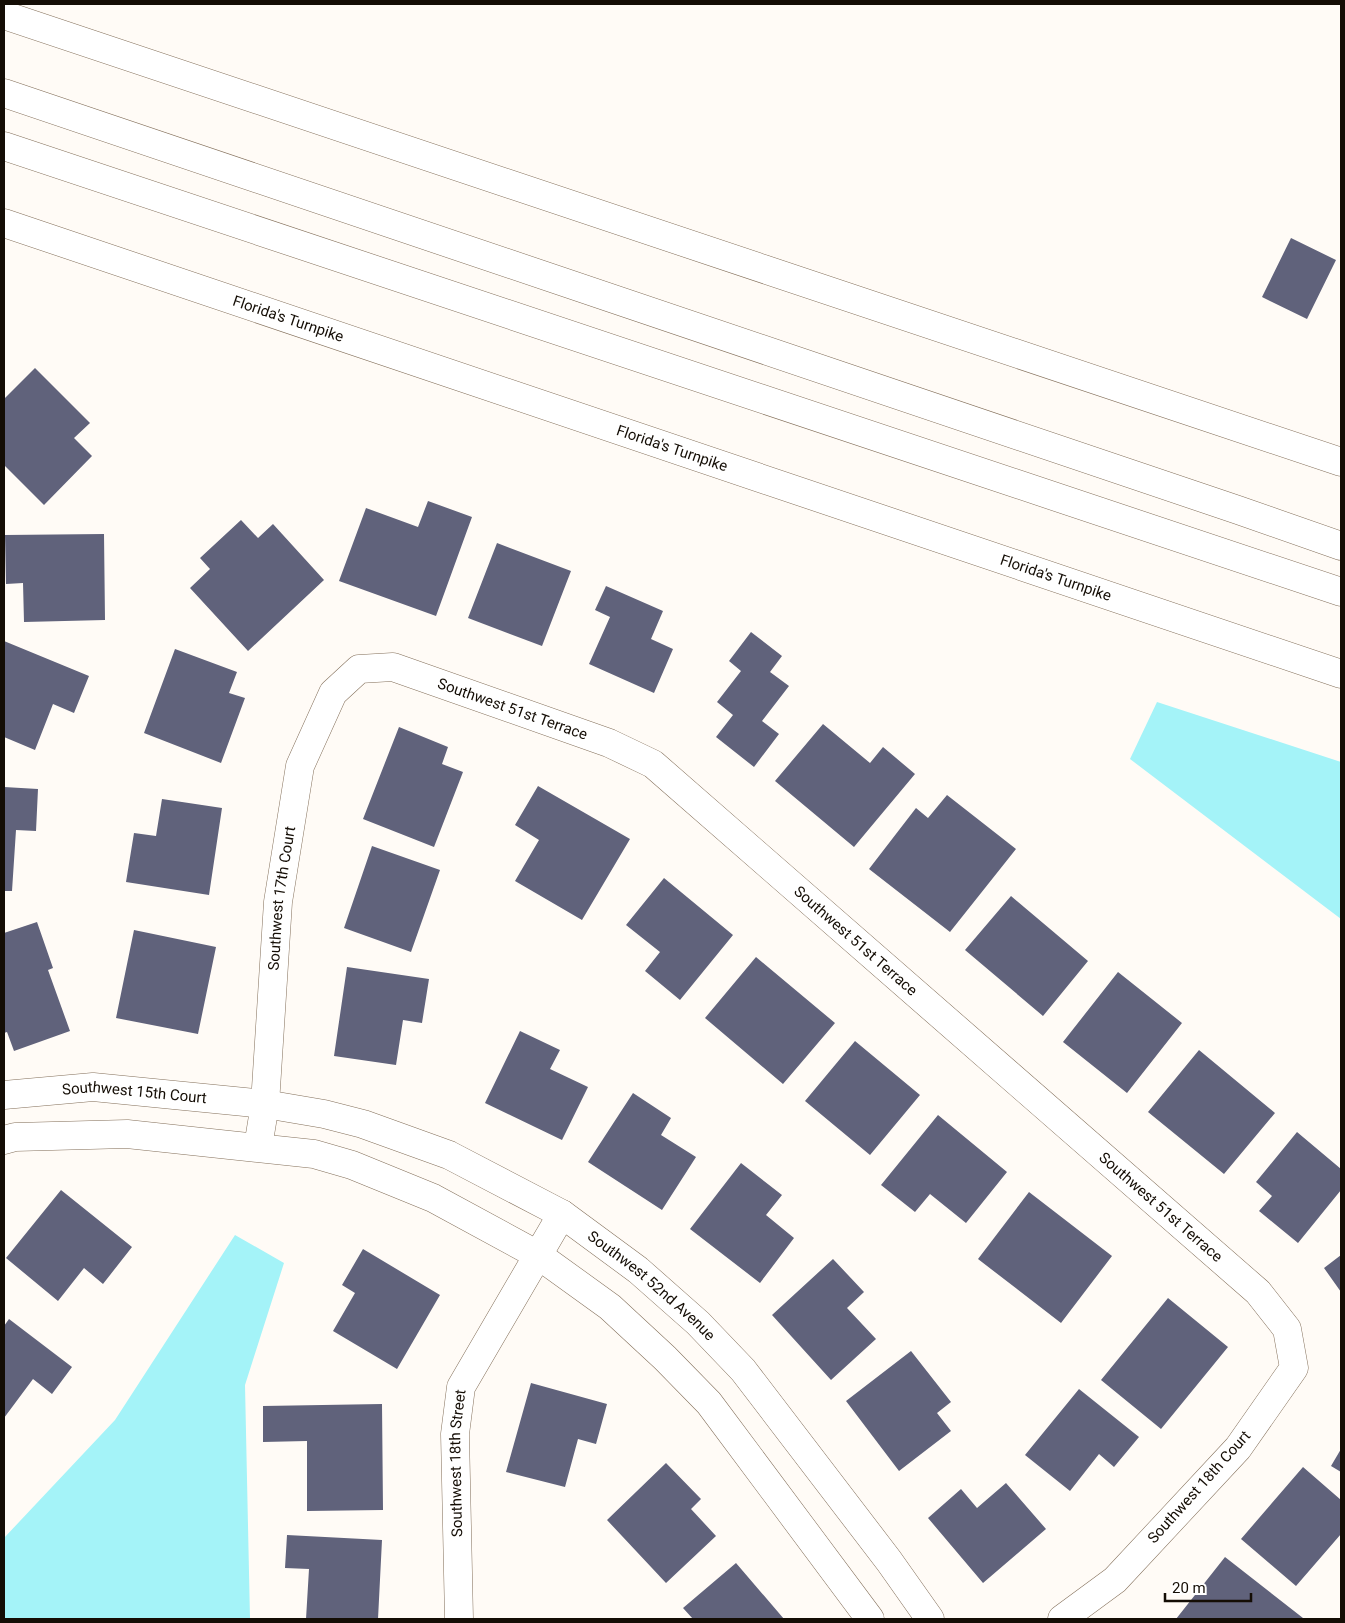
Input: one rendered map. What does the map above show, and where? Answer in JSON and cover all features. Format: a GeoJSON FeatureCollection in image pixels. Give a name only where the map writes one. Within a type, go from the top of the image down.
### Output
{"type":"FeatureCollection","features":[{"type":"Feature","properties":{"kind":"main road"},"geometry":{"type":"LineString","coordinates":[[4,15],[1341,462]]}},
{"type":"Feature","properties":{"kind":"main road"},"geometry":{"type":"LineString","coordinates":[[4,93],[1341,546]]}},
{"type":"Feature","properties":{"kind":"main road"},"geometry":{"type":"LineString","coordinates":[[4,146],[1341,592]]}},
{"type":"Feature","properties":{"kind":"main road","name":"Florida's Turnpike"},"geometry":{"type":"LineString","coordinates":[[4,223],[1341,674]]}},
{"type":"Feature","properties":{"kind":"main road","name":"Southwest 51st Terrace"},"geometry":{"type":"LineString","coordinates":[[359,669],[393,667],[609,743],[653,764],[1258,1292],[1287,1329]]}},
{"type":"Feature","properties":{"kind":"main road","name":"Southwest 17th Court"},"geometry":{"type":"LineString","coordinates":[[258,1148],[264,1104],[278,902],[300,766],[333,693],[359,669]]}},
{"type":"Feature","properties":{"kind":"main road","name":"Southwest 15th Court"},"geometry":{"type":"LineString","coordinates":[[4,1095],[93,1087],[264,1104]]}},
{"type":"Feature","properties":{"kind":"main road","name":"Southwest 52nd Avenue"},"geometry":{"type":"LineString","coordinates":[[264,1104],[324,1114],[362,1124],[449,1155],[562,1214],[638,1270],[698,1323],[743,1370],[889,1561],[930,1619]]}},
{"type":"Feature","properties":{"kind":"main road"},"geometry":{"type":"LineString","coordinates":[[4,1140],[15,1137],[127,1134],[314,1154],[352,1165],[433,1198],[538,1255],[610,1307],[665,1358],[708,1403],[870,1619]]}},
{"type":"Feature","properties":{"kind":"main road","name":"Southwest 18th Street"},"geometry":{"type":"LineString","coordinates":[[459,1619],[455,1434],[461,1387],[562,1214]]}},
{"type":"Feature","properties":{"kind":"main road","name":"Southwest 18th Court"},"geometry":{"type":"LineString","coordinates":[[1062,1619],[1115,1580],[1238,1448],[1294,1368],[1287,1329]]}},
{"type":"Feature","properties":{"kind":"water"},"geometry":{"type":"Polygon","coordinates":[[[1157,702],[1341,762],[1341,919],[1130,759],[1157,702]]]}},
{"type":"Feature","properties":{"kind":"water"},"geometry":{"type":"Polygon","coordinates":[[[235,1235],[284,1263],[245,1385],[250,1619],[4,1619],[4,1538],[115,1420],[235,1235]]]}},
{"type":"Feature","properties":{"kind":"building"},"geometry":{"type":"Polygon","coordinates":[[[1291,238],[1336,260],[1307,319],[1262,297],[1291,238]]]}},
{"type":"Feature","properties":{"kind":"building"},"geometry":{"type":"Polygon","coordinates":[[[35,368],[90,423],[74,438],[92,456],[44,505],[4,465],[4,399],[35,368]]]}},
{"type":"Feature","properties":{"kind":"building"},"geometry":{"type":"Polygon","coordinates":[[[428,501],[472,517],[436,616],[339,581],[366,508],[418,527],[428,501]]]}},
{"type":"Feature","properties":{"kind":"building"},"geometry":{"type":"Polygon","coordinates":[[[241,520],[258,538],[273,524],[324,580],[248,651],[190,588],[210,569],[200,558],[241,520]]]}},
{"type":"Feature","properties":{"kind":"building"},"geometry":{"type":"Polygon","coordinates":[[[104,534],[105,620],[24,622],[23,583],[6,584],[5,535],[104,534]]]}},
{"type":"Feature","properties":{"kind":"building"},"geometry":{"type":"Polygon","coordinates":[[[497,543],[571,571],[542,646],[468,618],[497,543]]]}},
{"type":"Feature","properties":{"kind":"building"},"geometry":{"type":"Polygon","coordinates":[[[606,586],[663,611],[651,639],[673,649],[654,693],[589,664],[610,617],[595,610],[606,586]]]}},
{"type":"Feature","properties":{"kind":"building"},"geometry":{"type":"Polygon","coordinates":[[[751,632],[782,656],[770,672],[789,686],[762,721],[779,734],[754,767],[716,737],[733,715],[717,702],[741,671],[729,661],[751,632]]]}},
{"type":"Feature","properties":{"kind":"building"},"geometry":{"type":"Polygon","coordinates":[[[4,641],[89,676],[74,713],[53,704],[35,750],[4,737],[4,641]]]}},
{"type":"Feature","properties":{"kind":"building"},"geometry":{"type":"Polygon","coordinates":[[[175,649],[237,672],[229,693],[245,698],[221,763],[144,733],[175,649]]]}},
{"type":"Feature","properties":{"kind":"building"},"geometry":{"type":"Polygon","coordinates":[[[823,724],[870,763],[883,747],[915,774],[854,847],[775,781],[823,724]]]}},
{"type":"Feature","properties":{"kind":"building"},"geometry":{"type":"Polygon","coordinates":[[[399,727],[448,747],[442,764],[463,772],[434,847],[363,819],[399,727]]]}},
{"type":"Feature","properties":{"kind":"building"},"geometry":{"type":"Polygon","coordinates":[[[538,786],[630,839],[582,920],[515,881],[539,840],[515,825],[538,786]]]}},
{"type":"Feature","properties":{"kind":"building"},"geometry":{"type":"Polygon","coordinates":[[[4,787],[38,789],[36,831],[16,830],[12,891],[4,891],[4,787]]]}},
{"type":"Feature","properties":{"kind":"building"},"geometry":{"type":"Polygon","coordinates":[[[947,795],[1016,849],[950,932],[869,869],[916,808],[928,818],[947,795]]]}},
{"type":"Feature","properties":{"kind":"building"},"geometry":{"type":"Polygon","coordinates":[[[162,799],[222,808],[209,895],[126,882],[134,833],[156,836],[162,799]]]}},
{"type":"Feature","properties":{"kind":"building"},"geometry":{"type":"Polygon","coordinates":[[[372,846],[440,870],[411,952],[344,928],[372,846]]]}},
{"type":"Feature","properties":{"kind":"building"},"geometry":{"type":"Polygon","coordinates":[[[664,878],[733,935],[680,1000],[645,971],[660,952],[626,925],[664,878]]]}},
{"type":"Feature","properties":{"kind":"building"},"geometry":{"type":"Polygon","coordinates":[[[1011,896],[1088,961],[1043,1016],[965,950],[1011,896]]]}},
{"type":"Feature","properties":{"kind":"building"},"geometry":{"type":"Polygon","coordinates":[[[37,922],[53,968],[48,970],[70,1031],[14,1051],[7,1032],[4,1033],[4,933],[37,922]]]}},
{"type":"Feature","properties":{"kind":"building"},"geometry":{"type":"Polygon","coordinates":[[[134,930],[216,947],[198,1034],[116,1018],[134,930]]]}},
{"type":"Feature","properties":{"kind":"building"},"geometry":{"type":"Polygon","coordinates":[[[756,957],[835,1023],[783,1084],[705,1018],[756,957]]]}},
{"type":"Feature","properties":{"kind":"building"},"geometry":{"type":"Polygon","coordinates":[[[347,967],[429,979],[422,1023],[403,1020],[396,1065],[334,1056],[347,967]]]}},
{"type":"Feature","properties":{"kind":"building"},"geometry":{"type":"Polygon","coordinates":[[[1118,972],[1182,1023],[1127,1093],[1063,1042],[1118,972]]]}},
{"type":"Feature","properties":{"kind":"building"},"geometry":{"type":"Polygon","coordinates":[[[520,1031],[560,1050],[550,1069],[588,1087],[562,1140],[485,1103],[520,1031]]]}},
{"type":"Feature","properties":{"kind":"building"},"geometry":{"type":"Polygon","coordinates":[[[855,1041],[920,1095],[870,1155],[805,1101],[855,1041]]]}},
{"type":"Feature","properties":{"kind":"building"},"geometry":{"type":"Polygon","coordinates":[[[1199,1050],[1275,1113],[1224,1174],[1148,1112],[1199,1050]]]}},
{"type":"Feature","properties":{"kind":"building"},"geometry":{"type":"Polygon","coordinates":[[[633,1093],[671,1118],[661,1135],[696,1157],[662,1210],[588,1162],[633,1093]]]}},
{"type":"Feature","properties":{"kind":"building"},"geometry":{"type":"Polygon","coordinates":[[[938,1115],[1007,1172],[966,1223],[930,1194],[915,1212],[881,1185],[938,1115]]]}},
{"type":"Feature","properties":{"kind":"building"},"geometry":{"type":"Polygon","coordinates":[[[1297,1132],[1341,1169],[1341,1190],[1298,1243],[1259,1211],[1272,1196],[1256,1182],[1297,1132]]]}},
{"type":"Feature","properties":{"kind":"building"},"geometry":{"type":"Polygon","coordinates":[[[741,1163],[782,1195],[766,1215],[794,1238],[760,1283],[690,1229],[741,1163]]]}},
{"type":"Feature","properties":{"kind":"building"},"geometry":{"type":"Polygon","coordinates":[[[61,1190],[132,1247],[103,1284],[84,1268],[58,1301],[6,1258],[61,1190]]]}},
{"type":"Feature","properties":{"kind":"building"},"geometry":{"type":"Polygon","coordinates":[[[1029,1192],[1112,1256],[1061,1323],[978,1259],[1029,1192]]]}},
{"type":"Feature","properties":{"kind":"building"},"geometry":{"type":"Polygon","coordinates":[[[363,1249],[440,1295],[397,1369],[333,1331],[355,1293],[342,1285],[363,1249]]]}},
{"type":"Feature","properties":{"kind":"building"},"geometry":{"type":"Polygon","coordinates":[[[1341,1255],[1341,1292],[1324,1268],[1341,1255]]]}},
{"type":"Feature","properties":{"kind":"building"},"geometry":{"type":"Polygon","coordinates":[[[833,1259],[864,1292],[847,1308],[876,1339],[831,1380],[772,1315],[833,1259]]]}},
{"type":"Feature","properties":{"kind":"building"},"geometry":{"type":"Polygon","coordinates":[[[1168,1298],[1228,1347],[1161,1429],[1101,1380],[1168,1298]]]}},
{"type":"Feature","properties":{"kind":"building"},"geometry":{"type":"Polygon","coordinates":[[[9,1319],[72,1367],[52,1394],[33,1379],[4,1418],[4,1326],[9,1319]]]}},
{"type":"Feature","properties":{"kind":"building"},"geometry":{"type":"Polygon","coordinates":[[[911,1351],[951,1402],[937,1413],[951,1431],[899,1471],[846,1401],[911,1351]]]}},
{"type":"Feature","properties":{"kind":"building"},"geometry":{"type":"Polygon","coordinates":[[[531,1383],[607,1404],[596,1444],[578,1439],[565,1487],[506,1472],[531,1383]]]}},
{"type":"Feature","properties":{"kind":"building"},"geometry":{"type":"Polygon","coordinates":[[[1079,1389],[1139,1437],[1114,1467],[1099,1454],[1070,1491],[1025,1455],[1079,1389]]]}},
{"type":"Feature","properties":{"kind":"building"},"geometry":{"type":"Polygon","coordinates":[[[382,1404],[383,1510],[307,1511],[307,1441],[263,1442],[263,1406],[382,1404]]]}},
{"type":"Feature","properties":{"kind":"building"},"geometry":{"type":"Polygon","coordinates":[[[1341,1449],[1341,1472],[1331,1466],[1341,1449]]]}},
{"type":"Feature","properties":{"kind":"building"},"geometry":{"type":"Polygon","coordinates":[[[666,1463],[701,1499],[691,1509],[716,1536],[666,1583],[607,1520],[666,1463]]]}},
{"type":"Feature","properties":{"kind":"building"},"geometry":{"type":"Polygon","coordinates":[[[1303,1467],[1341,1500],[1341,1534],[1296,1586],[1241,1539],[1303,1467]]]}},
{"type":"Feature","properties":{"kind":"building"},"geometry":{"type":"Polygon","coordinates":[[[1006,1483],[1046,1529],[983,1583],[928,1518],[961,1489],[977,1508],[1006,1483]]]}},
{"type":"Feature","properties":{"kind":"building"},"geometry":{"type":"Polygon","coordinates":[[[287,1535],[382,1540],[378,1619],[306,1619],[309,1569],[285,1568],[287,1535]]]}},
{"type":"Feature","properties":{"kind":"building"},"geometry":{"type":"Polygon","coordinates":[[[1225,1557],[1303,1618],[1176,1619],[1225,1557]]]}},
{"type":"Feature","properties":{"kind":"building"},"geometry":{"type":"Polygon","coordinates":[[[736,1563],[784,1619],[693,1619],[683,1608],[736,1563]]]}}]}
